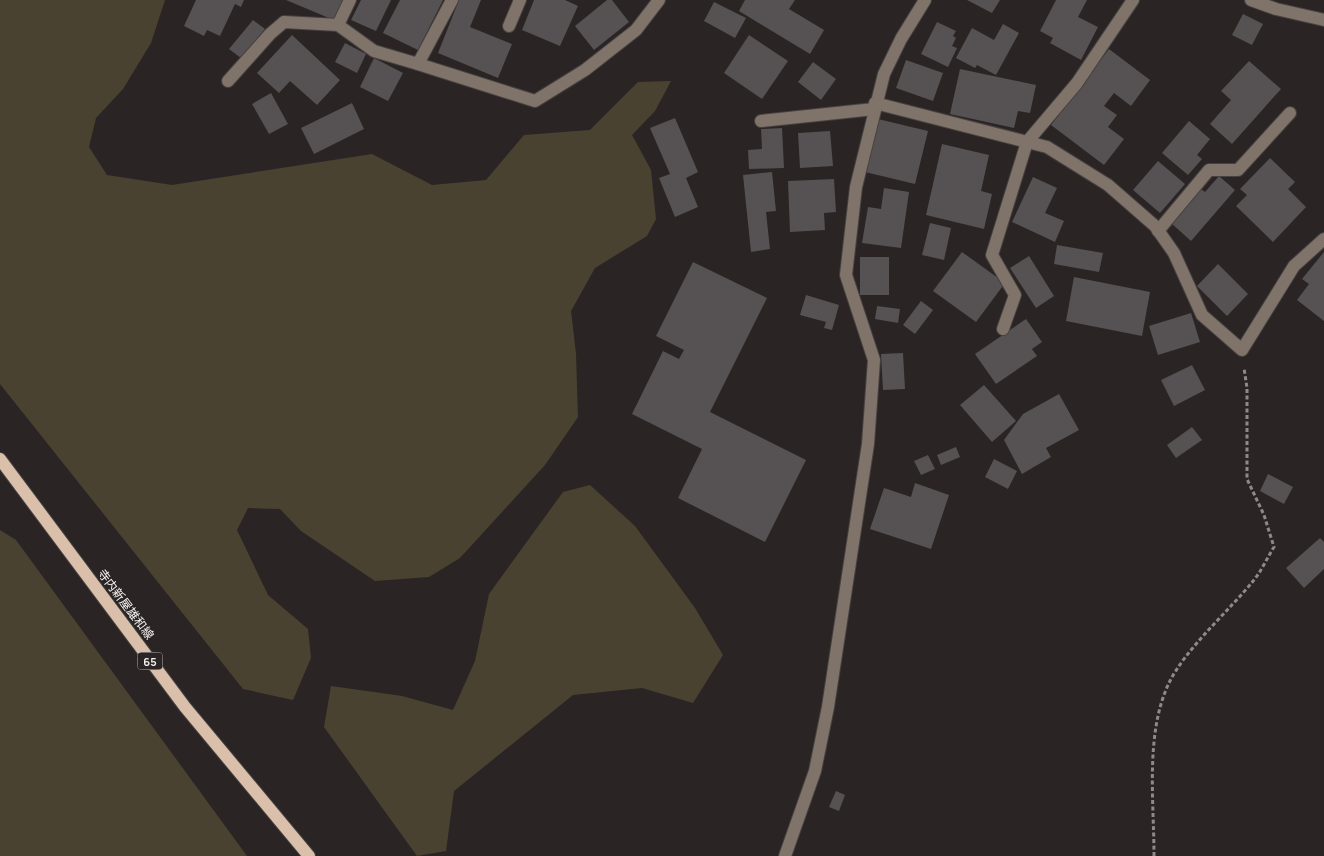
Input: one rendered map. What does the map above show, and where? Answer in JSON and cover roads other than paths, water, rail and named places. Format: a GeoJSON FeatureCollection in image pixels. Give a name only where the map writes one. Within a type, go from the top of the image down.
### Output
{"type":"FeatureCollection","features":[{"type":"Feature","properties":{"kind":"main road","name":"寺内新屋雄和線"},"geometry":{"type":"LineString","coordinates":[[0,458],[185,707],[310,856]]}},
{"type":"Feature","properties":{"kind":"street"},"geometry":{"type":"LineString","coordinates":[[338,25],[350,0]]}},
{"type":"Feature","properties":{"kind":"street"},"geometry":{"type":"LineString","coordinates":[[418,64],[452,0]]}},
{"type":"Feature","properties":{"kind":"street"},"geometry":{"type":"LineString","coordinates":[[509,26],[520,0]]}},
{"type":"Feature","properties":{"kind":"street"},"geometry":{"type":"LineString","coordinates":[[228,81],[270,34],[284,22],[338,25],[374,51],[535,101],[585,70],[636,30],[659,0]]}},
{"type":"Feature","properties":{"kind":"street"},"geometry":{"type":"LineString","coordinates":[[785,856],[815,771],[828,708],[868,444],[874,360],[846,275],[856,187],[884,74],[896,48],[925,0]]}},
{"type":"Feature","properties":{"kind":"street"},"geometry":{"type":"LineString","coordinates":[[1003,329],[1015,295],[992,255],[1027,142],[1077,83],[1133,0]]}},
{"type":"Feature","properties":{"kind":"street"},"geometry":{"type":"LineString","coordinates":[[1251,0],[1276,9],[1324,20]]}},
{"type":"Feature","properties":{"kind":"street"},"geometry":{"type":"LineString","coordinates":[[761,121],[875,106],[988,130],[1047,147],[1108,185],[1158,231],[1174,253],[1202,315],[1242,350],[1294,266],[1324,239]]}},
{"type":"Feature","properties":{"kind":"street"},"geometry":{"type":"LineString","coordinates":[[1158,231],[1209,170],[1238,170],[1290,113]]}}]}
